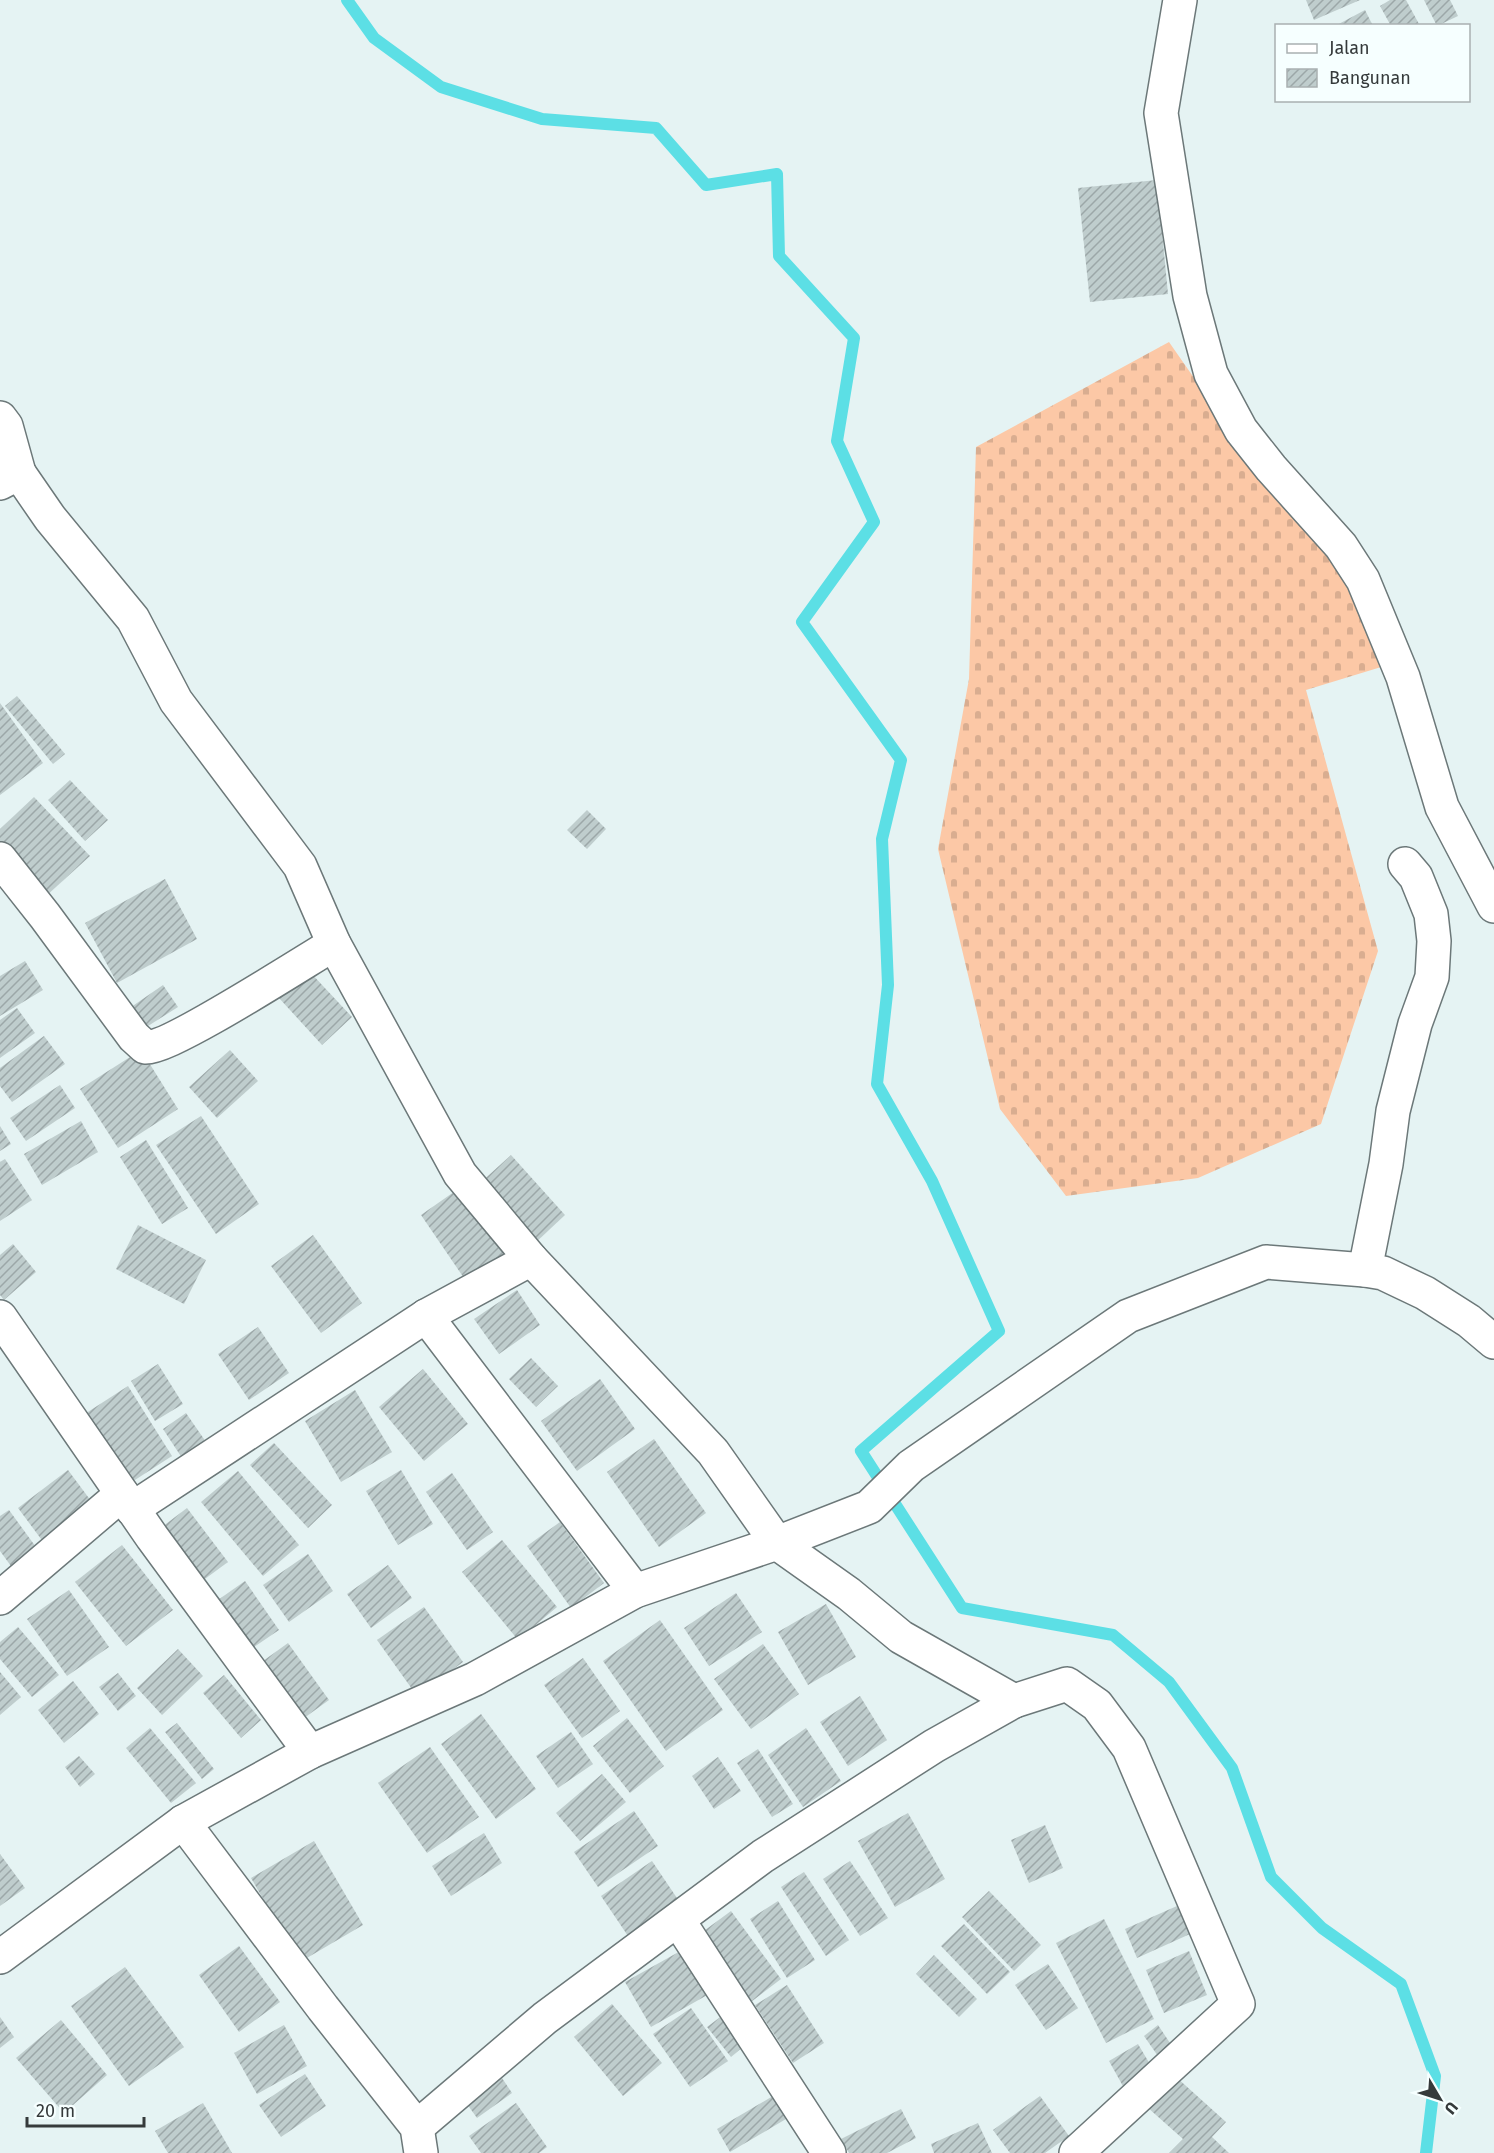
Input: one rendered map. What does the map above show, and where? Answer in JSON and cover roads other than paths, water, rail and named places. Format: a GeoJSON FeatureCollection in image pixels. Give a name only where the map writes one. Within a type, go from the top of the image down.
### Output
{"type":"FeatureCollection","features":[{"type":"Feature","properties":{"kind":"street"},"geometry":{"type":"LineString","coordinates":[[1180,0],[1161,113],[1190,296],[1211,374],[1241,430],[1271,468],[1341,546],[1363,580],[1402,677],[1442,807],[1494,906]]}},
{"type":"Feature","properties":{"kind":"street"},"geometry":{"type":"LineString","coordinates":[[0,418],[6,426],[9,478],[50,518],[133,619],[176,701],[300,866],[333,944],[460,1174],[531,1259],[713,1452],[777,1543],[849,1594],[901,1637],[1014,1701]]}},
{"type":"Feature","properties":{"kind":"street"},"geometry":{"type":"LineString","coordinates":[[0,859],[134,1037],[145,1047],[157,1046],[201,1023],[333,944]]}},
{"type":"Feature","properties":{"kind":"street"},"geometry":{"type":"LineString","coordinates":[[1365,1270],[1386,1164],[1392,1111],[1415,1024],[1432,977],[1434,941],[1431,914],[1416,877],[1405,864]]}},
{"type":"Feature","properties":{"kind":"street"},"geometry":{"type":"LineString","coordinates":[[0,1598],[127,1502],[426,1316],[531,1259]]}},
{"type":"Feature","properties":{"kind":"street"},"geometry":{"type":"LineString","coordinates":[[0,1957],[183,1822],[310,1752],[475,1678],[635,1591],[777,1543],[869,1507],[911,1466],[1128,1316],[1266,1262],[1365,1270],[1383,1274],[1425,1293],[1469,1321],[1494,1342]]}},
{"type":"Feature","properties":{"kind":"street"},"geometry":{"type":"LineString","coordinates":[[426,1316],[635,1591]]}},
{"type":"Feature","properties":{"kind":"street"},"geometry":{"type":"LineString","coordinates":[[0,1317],[127,1502],[310,1752]]}},
{"type":"Feature","properties":{"kind":"street"},"geometry":{"type":"LineString","coordinates":[[183,1822],[419,2140],[545,2018],[763,1856],[934,1746],[1014,1701],[1067,1684],[1097,1705],[1129,1748],[1238,2004],[1076,2153]]}},
{"type":"Feature","properties":{"kind":"street"},"geometry":{"type":"LineString","coordinates":[[678,1920],[829,2153]]}},
{"type":"Feature","properties":{"kind":"waterway"},"geometry":{"type":"LineString","coordinates":[[347,0],[374,38],[441,87],[542,119],[656,128],[706,185],[777,174],[779,256],[854,338],[837,441],[874,522],[802,622],[901,760],[882,839],[888,985],[877,1084],[932,1181],[999,1331],[861,1451],[962,1608],[1113,1635],[1169,1682],[1232,1768],[1271,1877],[1322,1928],[1401,1984],[1435,2076],[1426,2153]]}}]}
